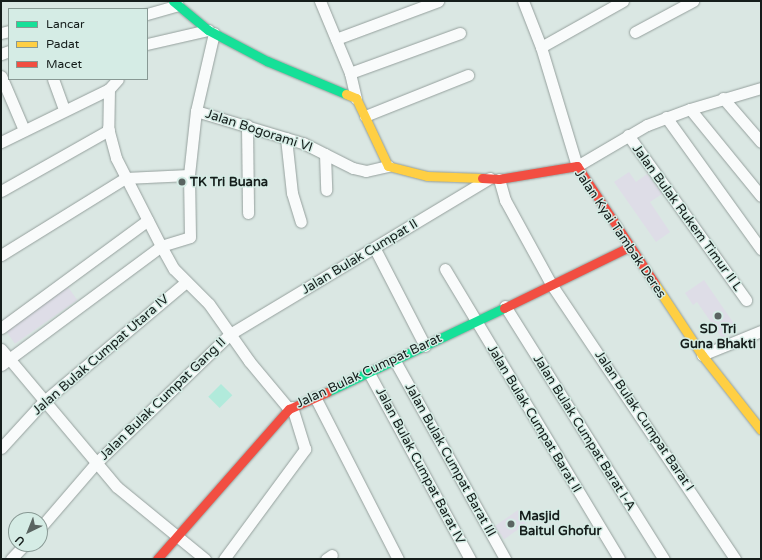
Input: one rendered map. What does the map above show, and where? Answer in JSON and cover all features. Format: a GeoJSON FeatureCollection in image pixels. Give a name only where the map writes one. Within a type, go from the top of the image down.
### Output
{"type":"FeatureCollection","features":[{"type":"Feature","properties":{"kind":"street"},"geometry":{"type":"LineString","coordinates":[[320,1],[350,73],[356,98],[388,166]]}},
{"type":"Feature","properties":{"kind":"street"},"geometry":{"type":"LineString","coordinates":[[336,38],[438,1]]}},
{"type":"Feature","properties":{"kind":"street"},"geometry":{"type":"LineString","coordinates":[[523,1],[541,47],[576,166],[628,135],[666,117],[690,108],[761,88]]}},
{"type":"Feature","properties":{"kind":"street"},"geometry":{"type":"LineString","coordinates":[[541,47],[623,1]]}},
{"type":"Feature","properties":{"kind":"street"},"geometry":{"type":"LineString","coordinates":[[635,32],[693,1]]}},
{"type":"Feature","properties":{"kind":"street"},"geometry":{"type":"LineString","coordinates":[[148,14],[175,3],[211,31],[267,61],[356,98]]}},
{"type":"Feature","properties":{"kind":"street"},"geometry":{"type":"LineString","coordinates":[[148,44],[211,31]]}},
{"type":"Feature","properties":{"kind":"street"},"geometry":{"type":"LineString","coordinates":[[205,559],[118,487],[4,357],[161,246],[191,235],[189,175],[196,111],[211,31]]}},
{"type":"Feature","properties":{"kind":"street"},"geometry":{"type":"LineString","coordinates":[[350,73],[460,33]]}},
{"type":"Feature","properties":{"kind":"street"},"geometry":{"type":"LineString","coordinates":[[365,116],[468,75]]}},
{"type":"Feature","properties":{"kind":"street"},"geometry":{"type":"LineString","coordinates":[[1,76],[24,130]]}},
{"type":"Feature","properties":{"kind":"street"},"geometry":{"type":"LineString","coordinates":[[53,80],[64,109]]}},
{"type":"Feature","properties":{"kind":"street"},"geometry":{"type":"LineString","coordinates":[[1,142],[64,109],[109,89],[117,80]]}},
{"type":"Feature","properties":{"kind":"street"},"geometry":{"type":"LineString","coordinates":[[109,89],[109,130],[125,178],[161,246],[174,269],[209,304],[230,334],[291,408],[305,450],[224,559]]}},
{"type":"Feature","properties":{"kind":"street"},"geometry":{"type":"LineString","coordinates":[[723,98],[761,142]]}},
{"type":"Feature","properties":{"kind":"street"},"geometry":{"type":"LineString","coordinates":[[690,108],[761,196]]}},
{"type":"Feature","properties":{"kind":"street","name":"Jalan Bogorami VI"},"geometry":{"type":"LineString","coordinates":[[196,111],[303,142],[359,170],[388,166]]}},
{"type":"Feature","properties":{"kind":"street"},"geometry":{"type":"LineString","coordinates":[[666,117],[761,248]]}},
{"type":"Feature","properties":{"kind":"street"},"geometry":{"type":"LineString","coordinates":[[247,125],[248,213]]}},
{"type":"Feature","properties":{"kind":"street"},"geometry":{"type":"LineString","coordinates":[[1,191],[109,130]]}},
{"type":"Feature","properties":{"kind":"street","name":"Jalan Bulak Rukem Timur II L"},"geometry":{"type":"LineString","coordinates":[[628,135],[746,300]]}},
{"type":"Feature","properties":{"kind":"street"},"geometry":{"type":"LineString","coordinates":[[286,138],[292,193],[301,222]]}},
{"type":"Feature","properties":{"kind":"street"},"geometry":{"type":"LineString","coordinates":[[325,154],[326,190]]}},
{"type":"Feature","properties":{"kind":"street","name":"Jalan Kyai Tambak Deres"},"geometry":{"type":"LineString","coordinates":[[388,166],[408,173],[428,176],[494,178],[576,166],[702,355],[761,430]]}},
{"type":"Feature","properties":{"kind":"street"},"geometry":{"type":"LineString","coordinates":[[1,255],[125,178],[189,175]]}},
{"type":"Feature","properties":{"kind":"street","name":"Jalan Bulak Cumpat II"},"geometry":{"type":"LineString","coordinates":[[230,334],[494,178]]}},
{"type":"Feature","properties":{"kind":"street","name":"Jalan Bulak Cumpat Barat I"},"geometry":{"type":"LineString","coordinates":[[494,178],[551,284],[734,559]]}},
{"type":"Feature","properties":{"kind":"street"},"geometry":{"type":"LineString","coordinates":[[1,328],[148,220]]}},
{"type":"Feature","properties":{"kind":"street","name":"Jalan Bulak Cumpat Barat"},"geometry":{"type":"LineString","coordinates":[[157,559],[291,408],[395,361],[474,321],[629,247]]}},
{"type":"Feature","properties":{"kind":"street"},"geometry":{"type":"LineString","coordinates":[[375,249],[425,346]]}},
{"type":"Feature","properties":{"kind":"street","name":"Jalan Bulak Cumpat Barat II"},"geometry":{"type":"LineString","coordinates":[[445,269],[474,321],[619,559]]}},
{"type":"Feature","properties":{"kind":"street","name":"Jalan Bulak Cumpat Utara IV"},"geometry":{"type":"LineString","coordinates":[[1,448],[43,402],[186,282]]}},
{"type":"Feature","properties":{"kind":"street","name":"Jalan Bulak Cumpat Barat I-A"},"geometry":{"type":"LineString","coordinates":[[505,306],[664,559]]}},
{"type":"Feature","properties":{"kind":"street"},"geometry":{"type":"LineString","coordinates":[[702,355],[761,331]]}},
{"type":"Feature","properties":{"kind":"street","name":"Jalan Bulak Cumpat Gang II"},"geometry":{"type":"LineString","coordinates":[[48,519],[96,463],[230,334]]}},
{"type":"Feature","properties":{"kind":"street","name":"Jalan Bulak Cumpat Barat III"},"geometry":{"type":"LineString","coordinates":[[395,361],[505,559]]}},
{"type":"Feature","properties":{"kind":"street","name":"Jalan Bulak Cumpat Barat IV"},"geometry":{"type":"LineString","coordinates":[[369,373],[470,559]]}},
{"type":"Feature","properties":{"kind":"street"},"geometry":{"type":"LineString","coordinates":[[315,397],[398,559]]}},
{"type":"Feature","properties":{"kind":"green space"},"geometry":{"type":"Polygon","coordinates":[[[221,384],[232,395],[220,408],[208,397],[221,384]]]}},
{"type":"Feature","properties":{"kind":"building"},"geometry":{"type":"Polygon","coordinates":[[[629,172],[636,182],[647,174],[662,194],[650,202],[670,232],[656,242],[614,182],[629,172]]]}},
{"type":"Feature","properties":{"kind":"building","name":"SD Tri Guna Bhakti"},"geometry":{"type":"Polygon","coordinates":[[[704,280],[737,328],[722,338],[697,302],[693,305],[685,293],[704,280]]]}},
{"type":"Feature","properties":{"kind":"building"},"geometry":{"type":"Polygon","coordinates":[[[68,287],[77,300],[15,344],[6,331],[68,287]]]}},
{"type":"Feature","properties":{"kind":"building","name":"Masjid Baitul Ghofur"},"geometry":{"type":"Polygon","coordinates":[[[518,510],[527,523],[504,539],[495,526],[518,510]]]}},
{"type":"Feature","properties":{"kind":"traffic: fast"},"geometry":{"type":"LineString","coordinates":[[173,1],[208,30],[267,61],[346,94]]}},
{"type":"Feature","properties":{"kind":"traffic: fast"},"geometry":{"type":"LineString","coordinates":[[327,392],[504,308]]}},
{"type":"Feature","properties":{"kind":"traffic: slow"},"geometry":{"type":"LineString","coordinates":[[346,94],[356,98],[388,166],[427,176],[482,178]]}},
{"type":"Feature","properties":{"kind":"traffic: slow"},"geometry":{"type":"LineString","coordinates":[[655,284],[702,355],[761,430]]}},
{"type":"Feature","properties":{"kind":"traffic: jam"},"geometry":{"type":"LineString","coordinates":[[482,178],[499,179],[577,166],[655,284]]}},
{"type":"Feature","properties":{"kind":"traffic: jam"},"geometry":{"type":"LineString","coordinates":[[504,308],[629,247]]}},
{"type":"Feature","properties":{"kind":"traffic: jam"},"geometry":{"type":"LineString","coordinates":[[157,559],[289,409],[327,392]]}},
{"type":"Feature","properties":{"kind":"place","name":"TK Tri Buana"},"geometry":{"type":"Point","coordinates":[182,182]}},
{"type":"Feature","properties":{"kind":"place","name":"SD Tri Guna Bhakti"},"geometry":{"type":"Point","coordinates":[718,316]}},
{"type":"Feature","properties":{"kind":"place","name":"Masjid Baitul Ghofur"},"geometry":{"type":"Point","coordinates":[511,524]}}]}
